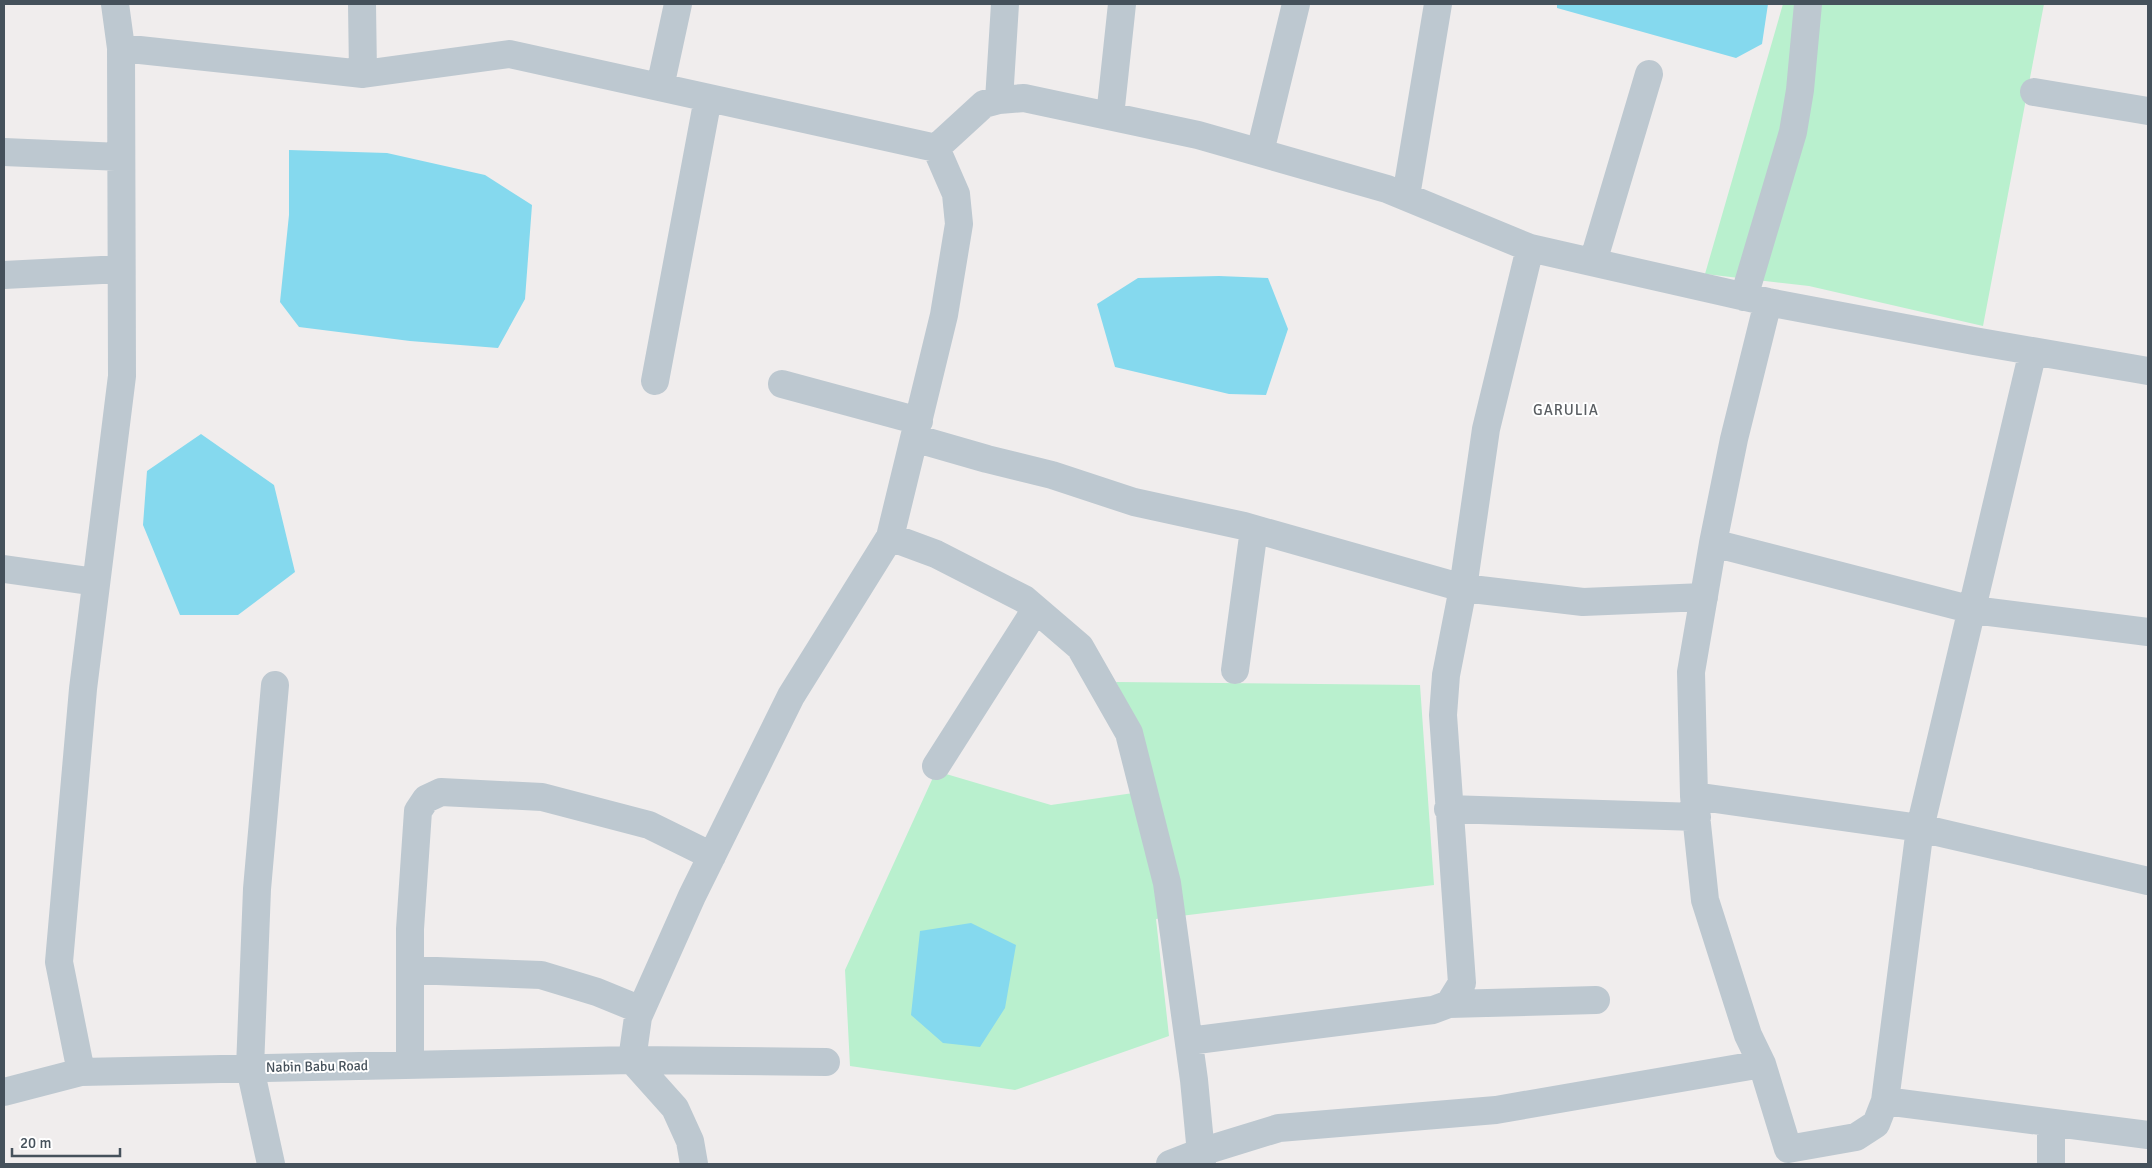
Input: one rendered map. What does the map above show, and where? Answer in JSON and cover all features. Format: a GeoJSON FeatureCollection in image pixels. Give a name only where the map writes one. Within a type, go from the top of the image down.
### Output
{"type":"FeatureCollection","features":[{"type":"Feature","properties":{"kind":"street"},"geometry":{"type":"LineString","coordinates":[[82,1072],[59,962],[83,689],[122,376],[121,48],[115,4]]}},
{"type":"Feature","properties":{"kind":"street"},"geometry":{"type":"LineString","coordinates":[[362,4],[363,74]]}},
{"type":"Feature","properties":{"kind":"street"},"geometry":{"type":"LineString","coordinates":[[660,87],[678,4]]}},
{"type":"Feature","properties":{"kind":"street"},"geometry":{"type":"LineString","coordinates":[[999,100],[1005,4]]}},
{"type":"Feature","properties":{"kind":"street"},"geometry":{"type":"LineString","coordinates":[[1110,116],[1122,4]]}},
{"type":"Feature","properties":{"kind":"street"},"geometry":{"type":"LineString","coordinates":[[1260,152],[1296,4]]}},
{"type":"Feature","properties":{"kind":"street"},"geometry":{"type":"LineString","coordinates":[[1406,196],[1438,4]]}},
{"type":"Feature","properties":{"kind":"street"},"geometry":{"type":"LineString","coordinates":[[1808,4],[1793,132],[1756,300],[1734,440],[1713,543],[1691,672],[1695,806],[1705,900],[1748,1035],[1762,1064],[1786,1157],[1856,1137],[1876,1124],[1885,1101],[1920,828],[2033,351]]}},
{"type":"Feature","properties":{"kind":"street"},"geometry":{"type":"LineString","coordinates":[[121,48],[363,74],[509,54],[936,148]]}},
{"type":"Feature","properties":{"kind":"street"},"geometry":{"type":"LineString","coordinates":[[1593,262],[1649,74]]}},
{"type":"Feature","properties":{"kind":"street"},"geometry":{"type":"LineString","coordinates":[[2034,92],[2148,111]]}},
{"type":"Feature","properties":{"kind":"street"},"geometry":{"type":"LineString","coordinates":[[655,381],[708,98]]}},
{"type":"Feature","properties":{"kind":"street"},"geometry":{"type":"LineString","coordinates":[[936,148],[984,104],[999,100],[1024,98],[1198,135],[1388,189],[1530,248],[1756,300],[2033,351],[2148,368]]}},
{"type":"Feature","properties":{"kind":"street"},"geometry":{"type":"LineString","coordinates":[[694,1164],[690,1141],[675,1108],[632,1060],[638,1017],[692,896],[791,696],[890,537],[944,315],[959,224],[956,194],[936,148]]}},
{"type":"Feature","properties":{"kind":"street"},"geometry":{"type":"LineString","coordinates":[[4,152],[121,157]]}},
{"type":"Feature","properties":{"kind":"street"},"geometry":{"type":"LineString","coordinates":[[1449,1004],[1462,984],[1448,809],[1443,715],[1446,675],[1463,588],[1486,429],[1530,248]]}},
{"type":"Feature","properties":{"kind":"street"},"geometry":{"type":"LineString","coordinates":[[4,276],[121,269]]}},
{"type":"Feature","properties":{"kind":"street"},"geometry":{"type":"LineString","coordinates":[[782,384],[916,429],[987,460],[1052,475],[1134,502],[1254,529],[1463,588],[1583,602],[1704,597]]}},
{"type":"Feature","properties":{"kind":"street"},"geometry":{"type":"LineString","coordinates":[[1236,670],[1254,529]]}},
{"type":"Feature","properties":{"kind":"street"},"geometry":{"type":"LineString","coordinates":[[890,537],[936,554],[1024,599],[1080,647],[1129,733],[1167,883],[1189,1041],[1201,1158]]}},
{"type":"Feature","properties":{"kind":"street"},"geometry":{"type":"LineString","coordinates":[[1713,543],[1973,610],[2148,632]]}},
{"type":"Feature","properties":{"kind":"street"},"geometry":{"type":"LineString","coordinates":[[4,569],[96,582]]}},
{"type":"Feature","properties":{"kind":"street"},"geometry":{"type":"LineString","coordinates":[[936,766],[1036,609]]}},
{"type":"Feature","properties":{"kind":"street"},"geometry":{"type":"LineString","coordinates":[[271,1164],[250,1068],[257,889],[275,686]]}},
{"type":"Feature","properties":{"kind":"street"},"geometry":{"type":"LineString","coordinates":[[410,1064],[410,929],[418,810],[426,799],[441,792],[542,797],[649,825],[712,856]]}},
{"type":"Feature","properties":{"kind":"street"},"geometry":{"type":"LineString","coordinates":[[1448,809],[1695,806],[1920,828],[2148,881]]}},
{"type":"Feature","properties":{"kind":"street"},"geometry":{"type":"LineString","coordinates":[[410,970],[540,975],[597,992],[641,1010]]}},
{"type":"Feature","properties":{"kind":"street"},"geometry":{"type":"LineString","coordinates":[[1189,1041],[1433,1010],[1449,1004],[1596,1000]]}},
{"type":"Feature","properties":{"kind":"street","name":"Nabin Babu Road"},"geometry":{"type":"LineString","coordinates":[[4,1092],[82,1072],[632,1060],[826,1062]]}},
{"type":"Feature","properties":{"kind":"street"},"geometry":{"type":"LineString","coordinates":[[1170,1164],[1201,1158],[1279,1128],[1496,1110],[1762,1064]]}},
{"type":"Feature","properties":{"kind":"street"},"geometry":{"type":"LineString","coordinates":[[1885,1101],[2148,1136]]}},
{"type":"Feature","properties":{"kind":"street"},"geometry":{"type":"LineString","coordinates":[[2051,1123],[2051,1164]]}},
{"type":"Feature","properties":{"kind":"green space"},"geometry":{"type":"Polygon","coordinates":[[[1783,4],[2044,4],[1983,326],[1809,286],[1705,274],[1783,4]]]}},
{"type":"Feature","properties":{"kind":"green space"},"geometry":{"type":"Polygon","coordinates":[[[1116,682],[1420,685],[1434,885],[1156,919],[1169,1036],[1015,1090],[850,1066],[845,970],[936,771],[1051,805],[1154,790],[1138,726],[1116,682]]]}},
{"type":"Feature","properties":{"kind":"water"},"geometry":{"type":"Polygon","coordinates":[[[1557,4],[1768,4],[1762,44],[1736,58],[1557,8],[1557,4]]]}},
{"type":"Feature","properties":{"kind":"water"},"geometry":{"type":"Polygon","coordinates":[[[289,150],[387,153],[485,175],[532,205],[525,299],[498,348],[410,341],[299,327],[280,302],[289,215],[289,150]]]}},
{"type":"Feature","properties":{"kind":"water"},"geometry":{"type":"Polygon","coordinates":[[[1219,276],[1268,278],[1288,329],[1266,395],[1229,394],[1115,367],[1097,304],[1138,278],[1219,276]]]}},
{"type":"Feature","properties":{"kind":"water"},"geometry":{"type":"Polygon","coordinates":[[[201,434],[274,485],[295,572],[238,615],[180,615],[143,525],[147,471],[201,434]]]}},
{"type":"Feature","properties":{"kind":"water"},"geometry":{"type":"Polygon","coordinates":[[[971,923],[1016,945],[1005,1008],[980,1047],[943,1043],[911,1015],[920,931],[971,923]]]}},
{"type":"Feature","properties":{"kind":"district","name":"GARULIA"},"geometry":{"type":"Point","coordinates":[1566,410]}}]}
